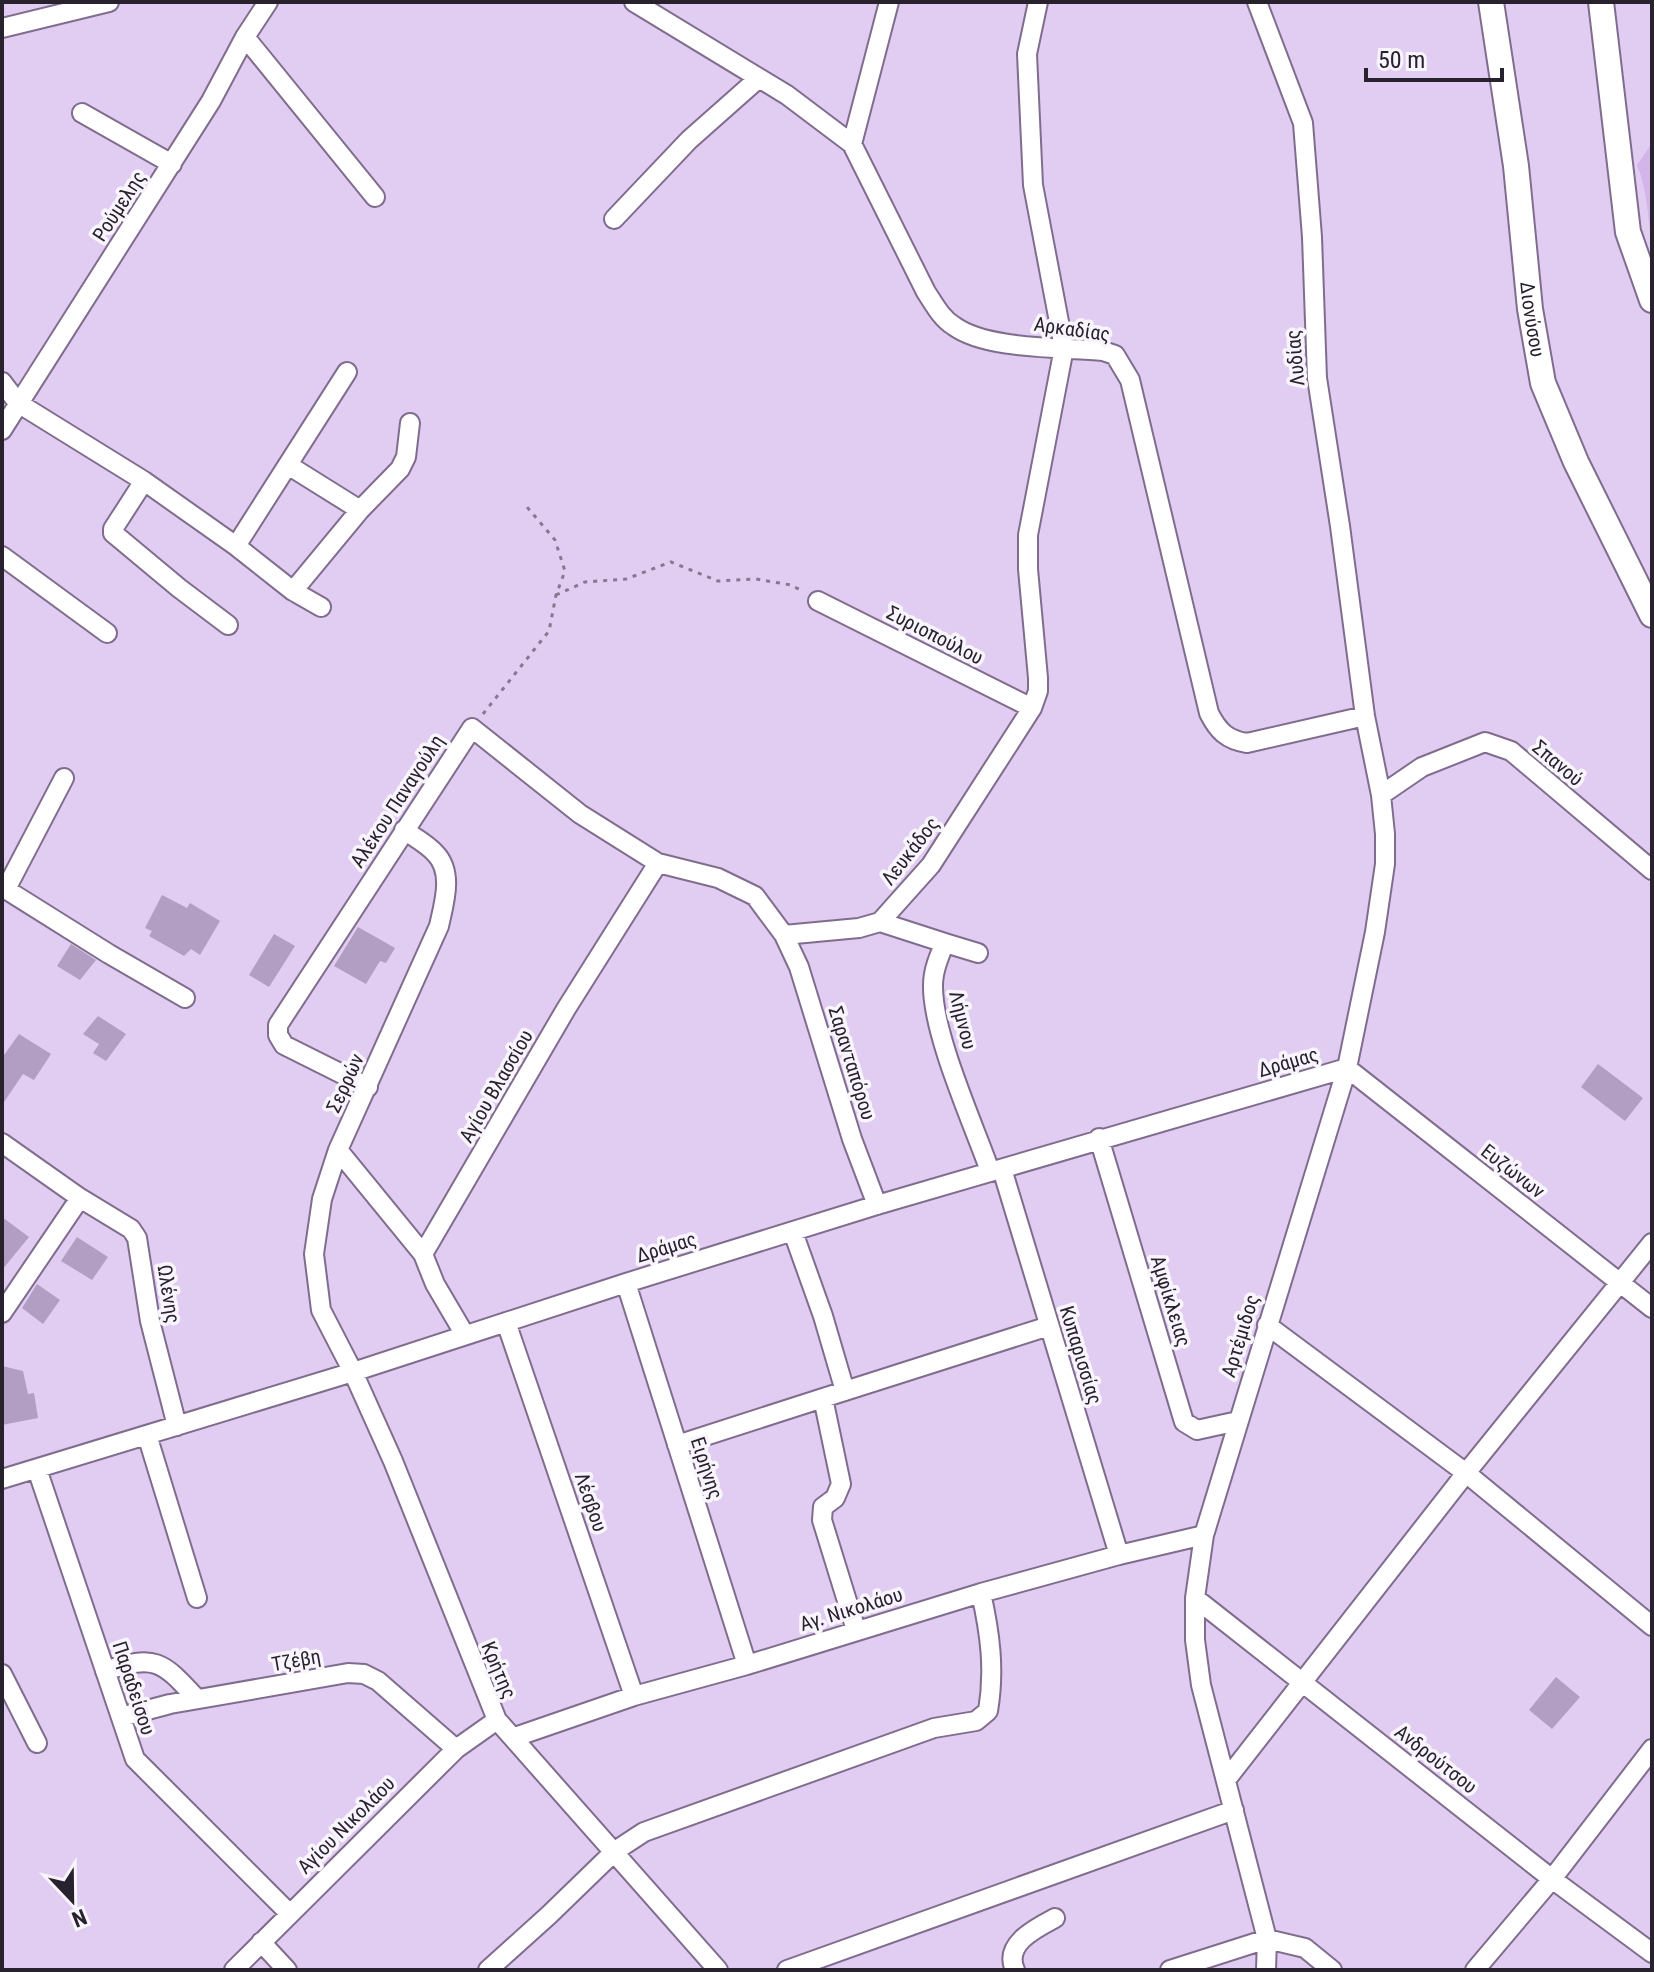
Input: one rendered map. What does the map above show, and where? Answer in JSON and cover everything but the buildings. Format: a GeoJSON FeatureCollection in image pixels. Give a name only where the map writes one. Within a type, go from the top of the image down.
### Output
{"type":"FeatureCollection","features":[{"type":"Feature","properties":{"kind":"main road","name":"Διονύσου"},"geometry":{"type":"LineString","coordinates":[[1491,2],[1516,166],[1538,367],[1560,426],[1652,615]]}},
{"type":"Feature","properties":{"kind":"main road"},"geometry":{"type":"LineString","coordinates":[[1601,2],[1628,232],[1652,300]]}},
{"type":"Feature","properties":{"kind":"street"},"geometry":{"type":"LineString","coordinates":[[2,28],[43,8],[109,2]]}},
{"type":"Feature","properties":{"kind":"street","name":"Ρούμελης"},"geometry":{"type":"LineString","coordinates":[[2,430],[172,164],[268,2]]}},
{"type":"Feature","properties":{"kind":"street","name":"Αρκαδίας"},"geometry":{"type":"LineString","coordinates":[[634,2],[807,109],[852,144],[926,292],[940,314],[954,327],[974,337],[992,341],[1103,351],[1115,355],[1130,380],[1209,713],[1224,736],[1247,743],[1365,716]]}},
{"type":"Feature","properties":{"kind":"street"},"geometry":{"type":"LineString","coordinates":[[852,144],[889,2]]}},
{"type":"Feature","properties":{"kind":"street"},"geometry":{"type":"LineString","coordinates":[[1038,2],[1027,54],[1033,185],[1064,348]]}},
{"type":"Feature","properties":{"kind":"street","name":"Λυδίας"},"geometry":{"type":"LineString","coordinates":[[1257,2],[1303,123],[1312,237],[1317,378],[1365,716]]}},
{"type":"Feature","properties":{"kind":"street"},"geometry":{"type":"LineString","coordinates":[[245,37],[375,197]]}},
{"type":"Feature","properties":{"kind":"street"},"geometry":{"type":"LineString","coordinates":[[614,219],[689,140],[759,78]]}},
{"type":"Feature","properties":{"kind":"street"},"geometry":{"type":"LineString","coordinates":[[82,113],[172,164]]}},
{"type":"Feature","properties":{"kind":"street","name":"Λευκάδος"},"geometry":{"type":"LineString","coordinates":[[880,922],[931,865],[1032,708],[1038,691],[1028,535],[1064,348]]}},
{"type":"Feature","properties":{"kind":"street"},"geometry":{"type":"LineString","coordinates":[[236,546],[347,372]]}},
{"type":"Feature","properties":{"kind":"street"},"geometry":{"type":"LineString","coordinates":[[2,382],[18,403],[144,481],[293,591],[321,607]]}},
{"type":"Feature","properties":{"kind":"street"},"geometry":{"type":"LineString","coordinates":[[293,591],[360,510],[400,469],[406,457],[410,423]]}},
{"type":"Feature","properties":{"kind":"street"},"geometry":{"type":"LineString","coordinates":[[288,465],[360,510]]}},
{"type":"Feature","properties":{"kind":"street"},"geometry":{"type":"LineString","coordinates":[[144,481],[113,533],[228,625]]}},
{"type":"Feature","properties":{"kind":"street"},"geometry":{"type":"LineString","coordinates":[[2,556],[107,633]]}},
{"type":"Feature","properties":{"kind":"street","name":"Συριοπούλου"},"geometry":{"type":"LineString","coordinates":[[818,601],[1032,708]]}},
{"type":"Feature","properties":{"kind":"street","name":"Αρτέμιδος"},"geometry":{"type":"LineString","coordinates":[[1266,1970],[1267,1939],[1201,1685],[1195,1640],[1195,1598],[1204,1535],[1347,1068],[1375,932],[1385,864],[1385,834],[1381,795],[1365,716]]}},
{"type":"Feature","properties":{"kind":"street"},"geometry":{"type":"LineString","coordinates":[[472,728],[580,814],[658,863],[718,878],[755,896],[784,935],[859,928],[880,922],[978,953]]}},
{"type":"Feature","properties":{"kind":"street","name":"Αλέκου Παναγούλη"},"geometry":{"type":"LineString","coordinates":[[368,1087],[284,1045],[278,1035],[278,1025],[472,728]]}},
{"type":"Feature","properties":{"kind":"street","name":"Σπανού"},"geometry":{"type":"LineString","coordinates":[[1381,795],[1422,767],[1485,742],[1511,751],[1652,870]]}},
{"type":"Feature","properties":{"kind":"street"},"geometry":{"type":"LineString","coordinates":[[64,778],[4,888],[185,998]]}},
{"type":"Feature","properties":{"kind":"street","name":"Σερρών"},"geometry":{"type":"LineString","coordinates":[[353,1372],[321,1310],[314,1254],[322,1199],[338,1150],[439,926],[446,892],[445,870],[436,853],[404,830]]}},
{"type":"Feature","properties":{"kind":"street","name":"Αγίου Βλασσίου"},"geometry":{"type":"LineString","coordinates":[[423,1254],[566,1009],[658,863]]}},
{"type":"Feature","properties":{"kind":"street","name":"Σαρανταπόρου"},"geometry":{"type":"LineString","coordinates":[[784,935],[799,967],[852,1139],[877,1205]]}},
{"type":"Feature","properties":{"kind":"street","name":"Λήμνου"},"geometry":{"type":"LineString","coordinates":[[945,943],[934,971],[933,988],[941,1031],[996,1170]]}},
{"type":"Feature","properties":{"kind":"street","name":"Δράμας"},"geometry":{"type":"LineString","coordinates":[[2,1479],[353,1372],[877,1205],[1347,1068]]}},
{"type":"Feature","properties":{"kind":"street","name":"Ευζώνων"},"geometry":{"type":"LineString","coordinates":[[1347,1068],[1652,1308]]}},
{"type":"Feature","properties":{"kind":"street","name":"Αμφίκλειας"},"geometry":{"type":"LineString","coordinates":[[1099,1138],[1184,1422],[1197,1430],[1238,1421]]}},
{"type":"Feature","properties":{"kind":"street","name":"Ωλένης"},"geometry":{"type":"LineString","coordinates":[[2,1143],[80,1198],[131,1229],[137,1238],[150,1321],[177,1426]]}},
{"type":"Feature","properties":{"kind":"street"},"geometry":{"type":"LineString","coordinates":[[338,1150],[423,1254],[435,1284],[465,1335]]}},
{"type":"Feature","properties":{"kind":"street","name":"Κυπαρισσίας"},"geometry":{"type":"LineString","coordinates":[[996,1170],[1049,1326],[1119,1555]]}},
{"type":"Feature","properties":{"kind":"street"},"geometry":{"type":"LineString","coordinates":[[2,1313],[80,1198]]}},
{"type":"Feature","properties":{"kind":"street"},"geometry":{"type":"LineString","coordinates":[[793,1232],[823,1316],[845,1391]]}},
{"type":"Feature","properties":{"kind":"street"},"geometry":{"type":"LineString","coordinates":[[1226,1780],[1466,1473],[1652,1243]]}},
{"type":"Feature","properties":{"kind":"street","name":"Ειρήνης"},"geometry":{"type":"LineString","coordinates":[[626,1283],[747,1665]]}},
{"type":"Feature","properties":{"kind":"street","name":"Λέσβου"},"geometry":{"type":"LineString","coordinates":[[506,1322],[634,1696]]}},
{"type":"Feature","properties":{"kind":"street"},"geometry":{"type":"LineString","coordinates":[[1267,1325],[1466,1473],[1652,1626]]}},
{"type":"Feature","properties":{"kind":"street"},"geometry":{"type":"LineString","coordinates":[[677,1445],[1049,1326]]}},
{"type":"Feature","properties":{"kind":"street","name":"Κρήτης"},"geometry":{"type":"LineString","coordinates":[[353,1372],[393,1461],[497,1720],[615,1851],[706,1966]]}},
{"type":"Feature","properties":{"kind":"street"},"geometry":{"type":"LineString","coordinates":[[823,1398],[841,1484],[835,1498],[823,1507],[822,1520],[856,1630]]}},
{"type":"Feature","properties":{"kind":"street"},"geometry":{"type":"LineString","coordinates":[[147,1435],[197,1598]]}},
{"type":"Feature","properties":{"kind":"street","name":"Παραδείσου"},"geometry":{"type":"LineString","coordinates":[[37,1469],[135,1759],[289,1913]]}},
{"type":"Feature","properties":{"kind":"street","name":"Αγ. Νικολάου"},"geometry":{"type":"LineString","coordinates":[[515,1737],[634,1696],[747,1665],[981,1593],[1204,1535]]}},
{"type":"Feature","properties":{"kind":"street"},"geometry":{"type":"LineString","coordinates":[[488,1970],[615,1851],[644,1832],[934,1728],[976,1721],[988,1711],[992,1675],[991,1636],[981,1593]]}},
{"type":"Feature","properties":{"kind":"street","name":"Ανδρούτσου"},"geometry":{"type":"LineString","coordinates":[[1195,1598],[1552,1879],[1652,1953]]}},
{"type":"Feature","properties":{"kind":"street"},"geometry":{"type":"LineString","coordinates":[[105,1671],[135,1662],[153,1662],[169,1670],[197,1699]]}},
{"type":"Feature","properties":{"kind":"street","name":"Τζέβη"},"geometry":{"type":"LineString","coordinates":[[121,1717],[197,1699],[348,1673],[364,1674],[378,1681],[456,1749]]}},
{"type":"Feature","properties":{"kind":"street"},"geometry":{"type":"LineString","coordinates":[[2,1674],[37,1743]]}},
{"type":"Feature","properties":{"kind":"street","name":"Αγίου Νικολάου"},"geometry":{"type":"LineString","coordinates":[[234,1970],[456,1749],[497,1720]]}},
{"type":"Feature","properties":{"kind":"street"},"geometry":{"type":"LineString","coordinates":[[1475,1970],[1552,1879],[1652,1749]]}},
{"type":"Feature","properties":{"kind":"street"},"geometry":{"type":"LineString","coordinates":[[787,1970],[1234,1810]]}},
{"type":"Feature","properties":{"kind":"street"},"geometry":{"type":"LineString","coordinates":[[1015,1970],[1012,1962],[1021,1940],[1055,1918]]}},
{"type":"Feature","properties":{"kind":"street"},"geometry":{"type":"LineString","coordinates":[[1170,1970],[1267,1939],[1305,1948],[1332,1970]]}},
{"type":"Feature","properties":{"kind":"street"},"geometry":{"type":"LineString","coordinates":[[261,1942],[287,1970]]}},
{"type":"Feature","properties":{"kind":"path","name":"Αλέκου Παναγούλη"},"geometry":{"type":"LineString","coordinates":[[472,728],[549,631],[556,595],[565,571],[555,540],[527,507]]}},
{"type":"Feature","properties":{"kind":"path"},"geometry":{"type":"LineString","coordinates":[[556,595],[585,582],[626,579],[671,562],[718,581],[756,579],[791,585],[818,601]]}},
{"type":"Feature","properties":{"kind":"shaded area"},"geometry":{"type":"Polygon","coordinates":[[[1652,143],[1652,248],[1646,195],[1637,165],[1652,143]]]}}]}
